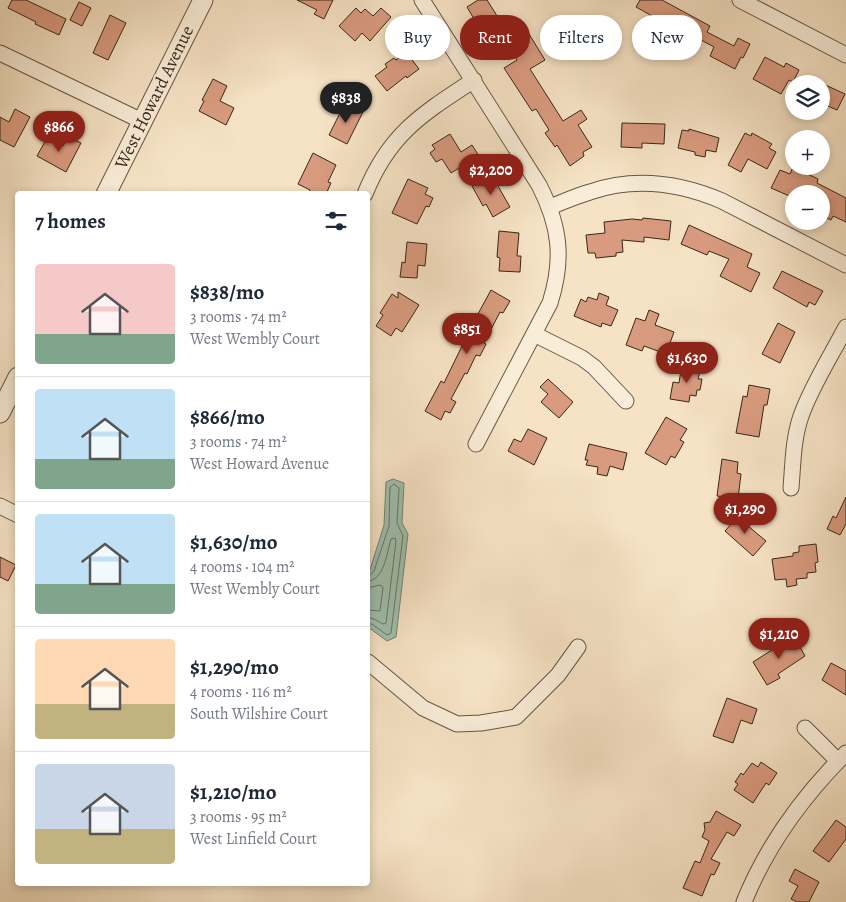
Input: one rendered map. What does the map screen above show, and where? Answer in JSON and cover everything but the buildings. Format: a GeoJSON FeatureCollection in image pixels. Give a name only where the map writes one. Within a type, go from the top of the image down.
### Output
{"type":"FeatureCollection","features":[{"type":"Feature","properties":{"kind":"street","name":"West Howard Avenue"},"geometry":{"type":"LineString","coordinates":[[108,191],[202,0]]}},
{"type":"Feature","properties":{"kind":"street"},"geometry":{"type":"LineString","coordinates":[[422,0],[540,185],[550,207],[557,230],[558,266],[550,302],[476,444]]}},
{"type":"Feature","properties":{"kind":"street"},"geometry":{"type":"LineString","coordinates":[[740,0],[767,6],[846,56]]}},
{"type":"Feature","properties":{"kind":"street"},"geometry":{"type":"LineString","coordinates":[[0,53],[142,122]]}},
{"type":"Feature","properties":{"kind":"street"},"geometry":{"type":"LineString","coordinates":[[366,191],[381,162],[410,125],[429,109],[474,80]]}},
{"type":"Feature","properties":{"kind":"street"},"geometry":{"type":"LineString","coordinates":[[550,207],[609,187],[658,184],[683,187],[705,193],[722,201],[846,265]]}},
{"type":"Feature","properties":{"kind":"street"},"geometry":{"type":"LineString","coordinates":[[792,488],[793,457],[801,417],[810,395],[846,326]]}},
{"type":"Feature","properties":{"kind":"street"},"geometry":{"type":"LineString","coordinates":[[534,334],[582,358],[594,367],[626,401]]}},
{"type":"Feature","properties":{"kind":"street"},"geometry":{"type":"LineString","coordinates":[[0,413],[15,383]]}},
{"type":"Feature","properties":{"kind":"street"},"geometry":{"type":"LineString","coordinates":[[0,506],[15,514]]}},
{"type":"Feature","properties":{"kind":"street"},"geometry":{"type":"LineString","coordinates":[[370,664],[423,708],[457,724],[481,723],[516,718],[558,675],[578,647]]}},
{"type":"Feature","properties":{"kind":"street"},"geometry":{"type":"LineString","coordinates":[[744,902],[779,834],[815,787],[842,757],[805,728]]}},
{"type":"Feature","properties":{"kind":"water"},"geometry":{"type":"Polygon","coordinates":[[[393,479],[404,483],[402,523],[408,534],[396,637],[387,641],[370,628],[370,570],[384,525],[386,482],[393,479]]]}}]}
